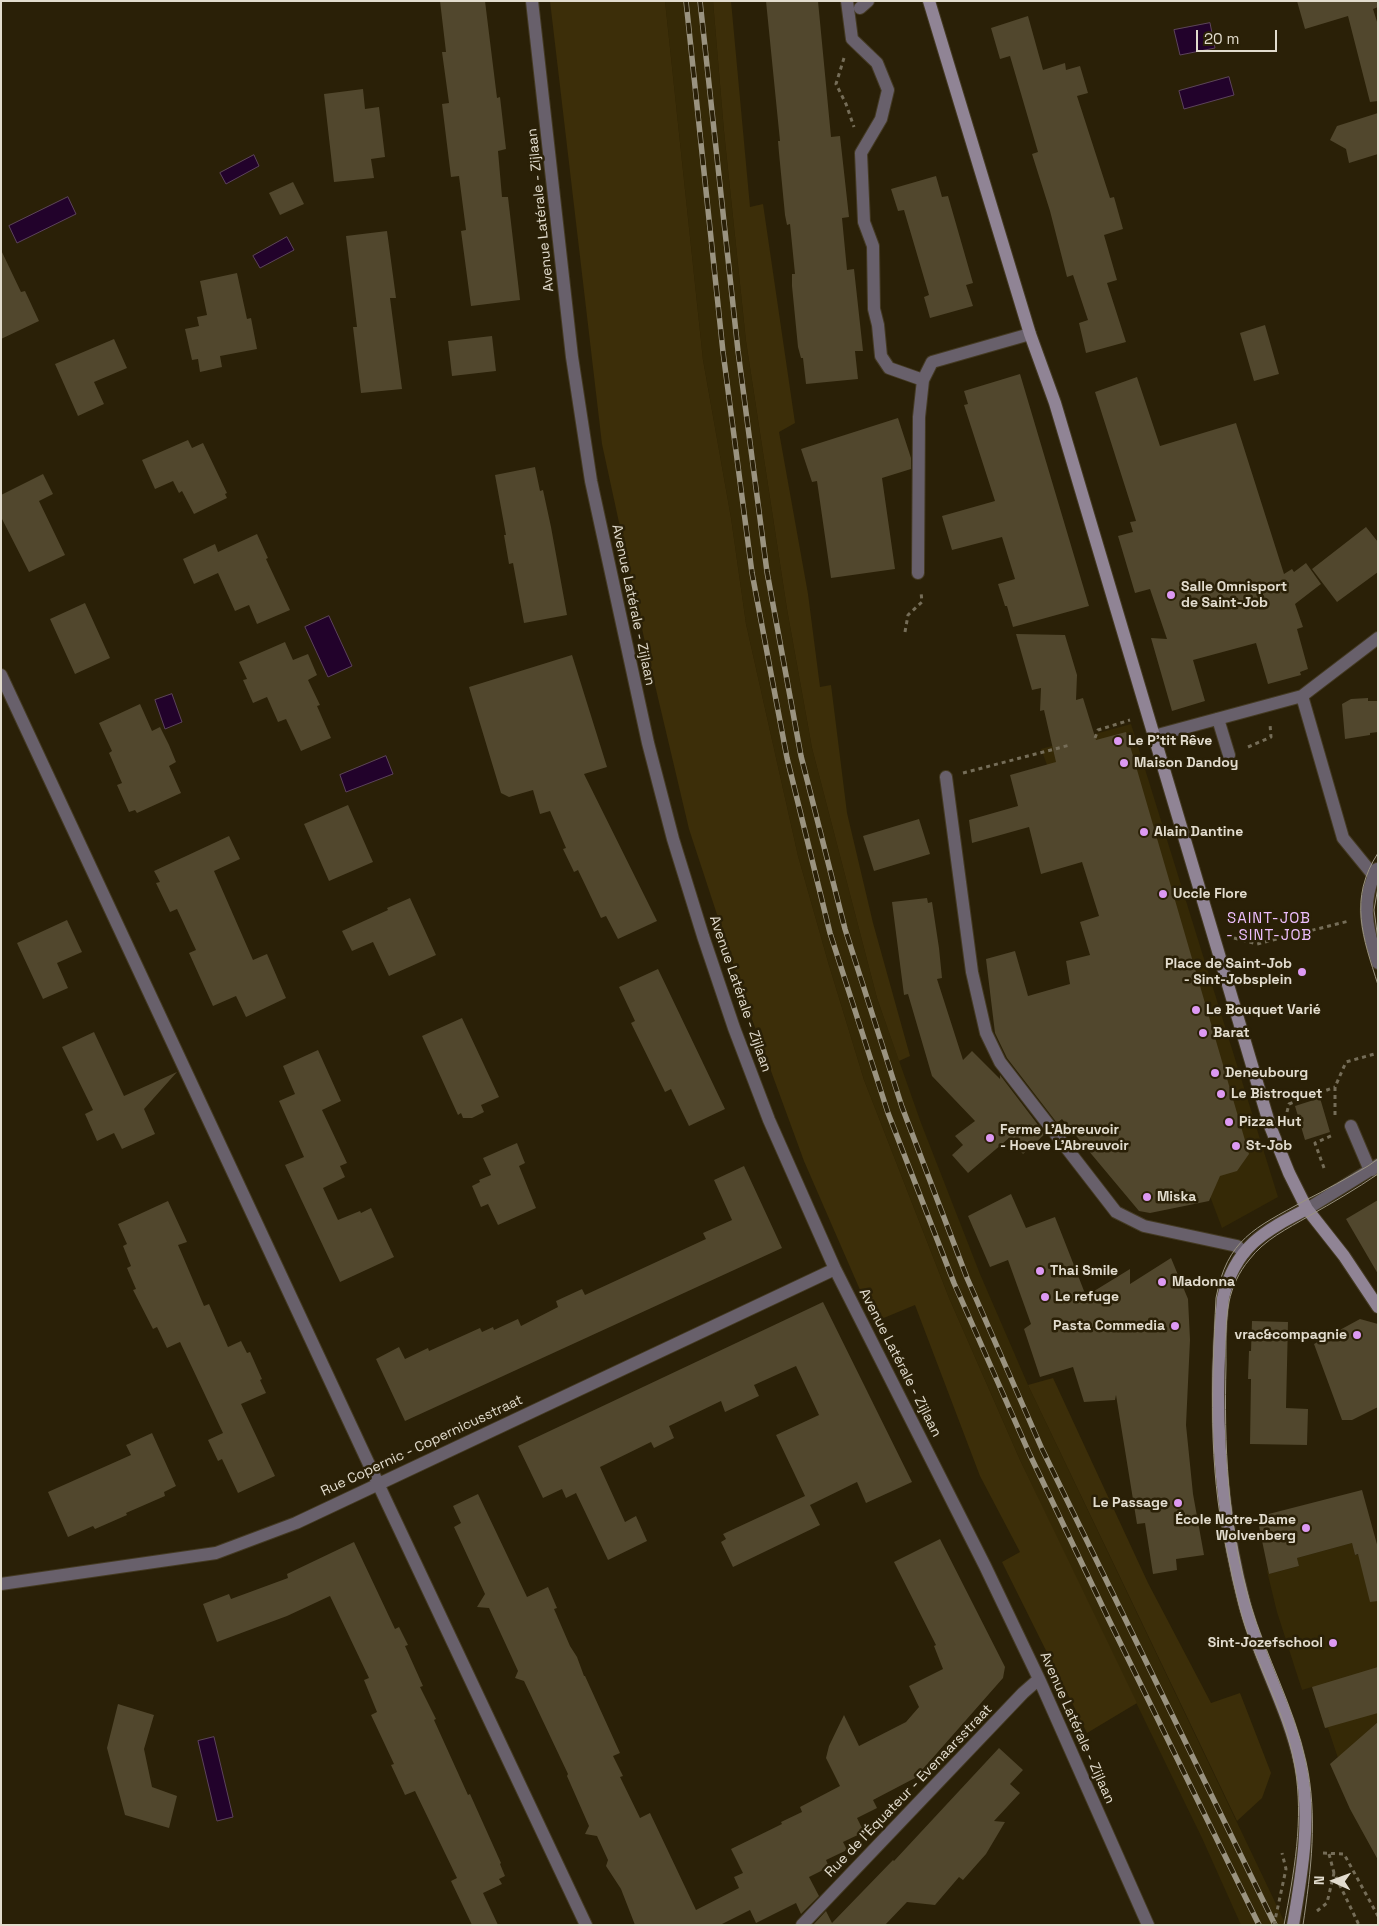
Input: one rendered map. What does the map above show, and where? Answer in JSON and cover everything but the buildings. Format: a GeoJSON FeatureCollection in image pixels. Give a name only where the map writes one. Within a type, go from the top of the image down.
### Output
{"type":"FeatureCollection","features":[{"type":"Feature","properties":{"kind":"main road"},"geometry":{"type":"LineString","coordinates":[[929,1],[1030,334],[1058,412],[1270,1126],[1289,1173],[1307,1209],[1344,1256],[1378,1307]]}},
{"type":"Feature","properties":{"kind":"main road"},"geometry":{"type":"LineString","coordinates":[[1293,1925],[1304,1856],[1304,1792],[1300,1764],[1284,1708],[1255,1638],[1244,1603],[1231,1543],[1223,1489],[1219,1407],[1221,1321],[1227,1282],[1233,1267],[1244,1253],[1271,1228],[1307,1209]]}},
{"type":"Feature","properties":{"kind":"street","name":"Avenue Latérale - Zijlaan"},"geometry":{"type":"LineString","coordinates":[[532,1],[572,357],[591,481],[648,743],[673,840],[734,1028],[768,1120],[836,1269],[1039,1678],[1148,1925]]}},
{"type":"Feature","properties":{"kind":"street"},"geometry":{"type":"LineString","coordinates":[[847,1],[852,39],[877,64],[888,90],[881,119],[861,153],[864,222],[873,246],[874,309],[878,325],[881,356],[888,368],[923,380]]}},
{"type":"Feature","properties":{"kind":"street"},"geometry":{"type":"LineString","coordinates":[[918,573],[919,417],[923,380],[932,362],[1030,334]]}},
{"type":"Feature","properties":{"kind":"street"},"geometry":{"type":"LineString","coordinates":[[1154,736],[1302,696],[1378,638]]}},
{"type":"Feature","properties":{"kind":"street"},"geometry":{"type":"LineString","coordinates":[[1,675],[586,1925]]}},
{"type":"Feature","properties":{"kind":"street"},"geometry":{"type":"LineString","coordinates":[[1302,696],[1343,838],[1376,872],[1366,899],[1368,925],[1378,964]]}},
{"type":"Feature","properties":{"kind":"street"},"geometry":{"type":"LineString","coordinates":[[1218,719],[1229,756]]}},
{"type":"Feature","properties":{"kind":"street"},"geometry":{"type":"LineString","coordinates":[[946,777],[972,972],[986,1033],[1000,1062],[1116,1212],[1144,1226],[1238,1246],[1244,1253]]}},
{"type":"Feature","properties":{"kind":"street"},"geometry":{"type":"LineString","coordinates":[[1351,1126],[1368,1166],[1375,1167]]}},
{"type":"Feature","properties":{"kind":"street"},"geometry":{"type":"LineString","coordinates":[[1307,1209],[1375,1167]]}},
{"type":"Feature","properties":{"kind":"street","name":"Rue Copernic - Copernicusstraat"},"geometry":{"type":"LineString","coordinates":[[1,1584],[216,1553],[296,1523],[836,1269]]}},
{"type":"Feature","properties":{"kind":"street","name":"Rue de l'Équateur - Evenaarsstraat"},"geometry":{"type":"LineString","coordinates":[[802,1925],[1039,1678]]}},
{"type":"Feature","properties":{"kind":"path"},"geometry":{"type":"LineString","coordinates":[[852,39],[836,84],[846,104],[861,153]]}},
{"type":"Feature","properties":{"kind":"path"},"geometry":{"type":"LineString","coordinates":[[905,632],[908,615],[922,602],[918,573]]}},
{"type":"Feature","properties":{"kind":"path"},"geometry":{"type":"LineString","coordinates":[[1095,738],[1098,730],[1132,719]]}},
{"type":"Feature","properties":{"kind":"path"},"geometry":{"type":"LineString","coordinates":[[1229,756],[1272,737],[1270,721]]}},
{"type":"Feature","properties":{"kind":"path"},"geometry":{"type":"LineString","coordinates":[[946,777],[1070,745]]}},
{"type":"Feature","properties":{"kind":"path"},"geometry":{"type":"LineString","coordinates":[[1226,936],[1257,944],[1350,920]]}},
{"type":"Feature","properties":{"kind":"path"},"geometry":{"type":"LineString","coordinates":[[1335,1115],[1335,1087],[1346,1062],[1378,1053]]}},
{"type":"Feature","properties":{"kind":"path"},"geometry":{"type":"LineString","coordinates":[[1286,1113],[1289,1104],[1335,1087]]}},
{"type":"Feature","properties":{"kind":"path"},"geometry":{"type":"LineString","coordinates":[[1324,1168],[1314,1143],[1335,1134]]}},
{"type":"Feature","properties":{"kind":"path"},"geometry":{"type":"LineString","coordinates":[[1274,1925],[1286,1869],[1282,1853]]}},
{"type":"Feature","properties":{"kind":"path"},"geometry":{"type":"LineString","coordinates":[[1359,1925],[1334,1873],[1329,1854],[1344,1854],[1378,1916]]}},
{"type":"Feature","properties":{"kind":"path"},"geometry":{"type":"LineString","coordinates":[[1314,1918],[1316,1911],[1327,1903],[1334,1873]]}},
{"type":"Feature","properties":{"kind":"shaded area"},"geometry":{"type":"Polygon","coordinates":[[[550,1],[665,1],[703,360],[731,518],[746,624],[798,856],[864,1080],[949,1298],[1020,1460],[1137,1703],[1087,1733],[1002,1562],[1020,1552],[980,1476],[915,1305],[874,1322],[804,1161],[745,1000],[689,829],[646,647],[602,444],[550,1]]]}},
{"type":"Feature","properties":{"kind":"shaded area"},"geometry":{"type":"Polygon","coordinates":[[[665,1],[713,1],[724,131],[746,341],[787,609],[812,748],[877,998],[921,1123],[980,1274],[1028,1385],[1286,1925],[1241,1925],[1202,1838],[1020,1460],[949,1298],[864,1080],[798,856],[746,624],[731,518],[703,360],[665,1]]]}},
{"type":"Feature","properties":{"kind":"shaded area"},"geometry":{"type":"Polygon","coordinates":[[[713,1],[731,1],[750,207],[763,204],[795,423],[779,432],[808,594],[820,687],[831,685],[847,813],[873,923],[910,1056],[899,1061],[877,998],[812,748],[787,609],[746,341],[724,131],[713,1]]]}},
{"type":"Feature","properties":{"kind":"shaded area"},"geometry":{"type":"Polygon","coordinates":[[[1210,23],[1215,48],[1180,55],[1174,30],[1210,23]]]}},
{"type":"Feature","properties":{"kind":"shaded area"},"geometry":{"type":"Polygon","coordinates":[[[1229,77],[1234,95],[1184,109],[1179,91],[1229,77]]]}},
{"type":"Feature","properties":{"kind":"shaded area"},"geometry":{"type":"Polygon","coordinates":[[[254,155],[259,166],[226,184],[220,173],[254,155]]]}},
{"type":"Feature","properties":{"kind":"shaded area"},"geometry":{"type":"Polygon","coordinates":[[[68,197],[76,214],[17,243],[9,226],[68,197]]]}},
{"type":"Feature","properties":{"kind":"shaded area"},"geometry":{"type":"Polygon","coordinates":[[[287,237],[294,250],[260,268],[253,256],[287,237]]]}},
{"type":"Feature","properties":{"kind":"shaded area"},"geometry":{"type":"Polygon","coordinates":[[[329,616],[352,666],[328,677],[305,627],[329,616]]]}},
{"type":"Feature","properties":{"kind":"shaded area"},"geometry":{"type":"Polygon","coordinates":[[[172,694],[182,722],[165,729],[155,700],[172,694]]]}},
{"type":"Feature","properties":{"kind":"shaded area"},"geometry":{"type":"Polygon","coordinates":[[[1131,724],[1278,1197],[1222,1228],[1041,749],[1131,724]]]}},
{"type":"Feature","properties":{"kind":"shaded area"},"geometry":{"type":"Polygon","coordinates":[[[386,756],[393,774],[346,792],[340,775],[386,756]]]}},
{"type":"Feature","properties":{"kind":"shaded area"},"geometry":{"type":"Polygon","coordinates":[[[1053,1378],[1148,1583],[1211,1703],[1240,1693],[1271,1773],[1262,1798],[1237,1821],[1028,1385],[1053,1378]]]}},
{"type":"Feature","properties":{"kind":"shaded area","name":"Sint-Jozefschool"},"geometry":{"type":"Polygon","coordinates":[[[1352,1543],[1355,1555],[1378,1553],[1378,1731],[1338,1758],[1328,1728],[1325,1728],[1312,1687],[1302,1690],[1277,1612],[1266,1567],[1269,1574],[1299,1566],[1297,1558],[1352,1543]]]}},
{"type":"Feature","properties":{"kind":"shaded area"},"geometry":{"type":"Polygon","coordinates":[[[214,1737],[233,1817],[217,1821],[198,1741],[214,1737]]]}},
{"type":"Feature","properties":{"kind":"tram line"},"geometry":{"type":"LineString","coordinates":[[1378,853],[1363,886],[1361,902],[1363,934],[1378,985]]}},
{"type":"Feature","properties":{"kind":"tram line"},"geometry":{"type":"LineString","coordinates":[[1378,887],[1374,910],[1378,940]]}},
{"type":"Feature","properties":{"kind":"tram line"},"geometry":{"type":"LineString","coordinates":[[1284,1925],[1297,1846],[1298,1787],[1292,1751],[1287,1735],[1243,1619],[1220,1516],[1216,1486],[1213,1423],[1216,1298],[1221,1278],[1228,1262],[1236,1248],[1246,1238],[1271,1219],[1378,1159]]}},
{"type":"Feature","properties":{"kind":"tram line"},"geometry":{"type":"LineString","coordinates":[[1303,1925],[1312,1844],[1310,1782],[1301,1742],[1250,1603],[1236,1544],[1227,1455],[1227,1317],[1230,1296],[1236,1280],[1245,1265],[1262,1246],[1378,1174]]}},
{"type":"Feature","properties":{"kind":"railway"},"geometry":{"type":"LineString","coordinates":[[686,1],[723,352],[752,573],[787,758],[830,933],[888,1113],[954,1283],[1030,1455],[1259,1925]]}},
{"type":"Feature","properties":{"kind":"railway"},"geometry":{"type":"LineString","coordinates":[[700,1],[738,351],[767,572],[801,756],[845,929],[902,1107],[967,1278],[1042,1449],[1275,1925]]}},
{"type":"Feature","properties":{"kind":"place","name":"Salle Omnisport de Saint-Job"},"geometry":{"type":"Point","coordinates":[1171,595]}},
{"type":"Feature","properties":{"kind":"place","name":"Le P’tit Rêve"},"geometry":{"type":"Point","coordinates":[1118,741]}},
{"type":"Feature","properties":{"kind":"place","name":"Maison Dandoy"},"geometry":{"type":"Point","coordinates":[1124,763]}},
{"type":"Feature","properties":{"kind":"place","name":"Alain Dantine"},"geometry":{"type":"Point","coordinates":[1144,832]}},
{"type":"Feature","properties":{"kind":"place","name":"Uccle Flore"},"geometry":{"type":"Point","coordinates":[1163,894]}},
{"type":"Feature","properties":{"kind":"place","name":"Place de Saint-Job - Sint-Jobsplein"},"geometry":{"type":"Point","coordinates":[1302,972]}},
{"type":"Feature","properties":{"kind":"place","name":"Le Bouquet Varié"},"geometry":{"type":"Point","coordinates":[1196,1010]}},
{"type":"Feature","properties":{"kind":"place","name":"Barat"},"geometry":{"type":"Point","coordinates":[1203,1033]}},
{"type":"Feature","properties":{"kind":"place","name":"Deneubourg"},"geometry":{"type":"Point","coordinates":[1215,1073]}},
{"type":"Feature","properties":{"kind":"place","name":"Le Bistroquet"},"geometry":{"type":"Point","coordinates":[1221,1094]}},
{"type":"Feature","properties":{"kind":"place","name":"Pizza Hut"},"geometry":{"type":"Point","coordinates":[1229,1122]}},
{"type":"Feature","properties":{"kind":"place","name":"Ferme L'Abreuvoir - Hoeve L'Abreuvoir"},"geometry":{"type":"Point","coordinates":[990,1138]}},
{"type":"Feature","properties":{"kind":"place","name":"St-Job"},"geometry":{"type":"Point","coordinates":[1236,1146]}},
{"type":"Feature","properties":{"kind":"place","name":"Miska"},"geometry":{"type":"Point","coordinates":[1147,1197]}},
{"type":"Feature","properties":{"kind":"place","name":"Thai Smile"},"geometry":{"type":"Point","coordinates":[1040,1271]}},
{"type":"Feature","properties":{"kind":"place","name":"Madonna"},"geometry":{"type":"Point","coordinates":[1162,1282]}},
{"type":"Feature","properties":{"kind":"place","name":"Le refuge"},"geometry":{"type":"Point","coordinates":[1045,1297]}},
{"type":"Feature","properties":{"kind":"place","name":"Pasta Commedia"},"geometry":{"type":"Point","coordinates":[1175,1326]}},
{"type":"Feature","properties":{"kind":"place","name":"vrac&compagnie"},"geometry":{"type":"Point","coordinates":[1357,1335]}},
{"type":"Feature","properties":{"kind":"place","name":"Le Passage"},"geometry":{"type":"Point","coordinates":[1178,1503]}},
{"type":"Feature","properties":{"kind":"place","name":"École Notre-Dame Wolvenberg"},"geometry":{"type":"Point","coordinates":[1306,1528]}},
{"type":"Feature","properties":{"kind":"place","name":"Sint-Jozefschool"},"geometry":{"type":"Point","coordinates":[1333,1643]}},
{"type":"Feature","properties":{"kind":"district","name":"SAINT-JOB - SINT-JOB"},"geometry":{"type":"Point","coordinates":[1269,928]}}]}
